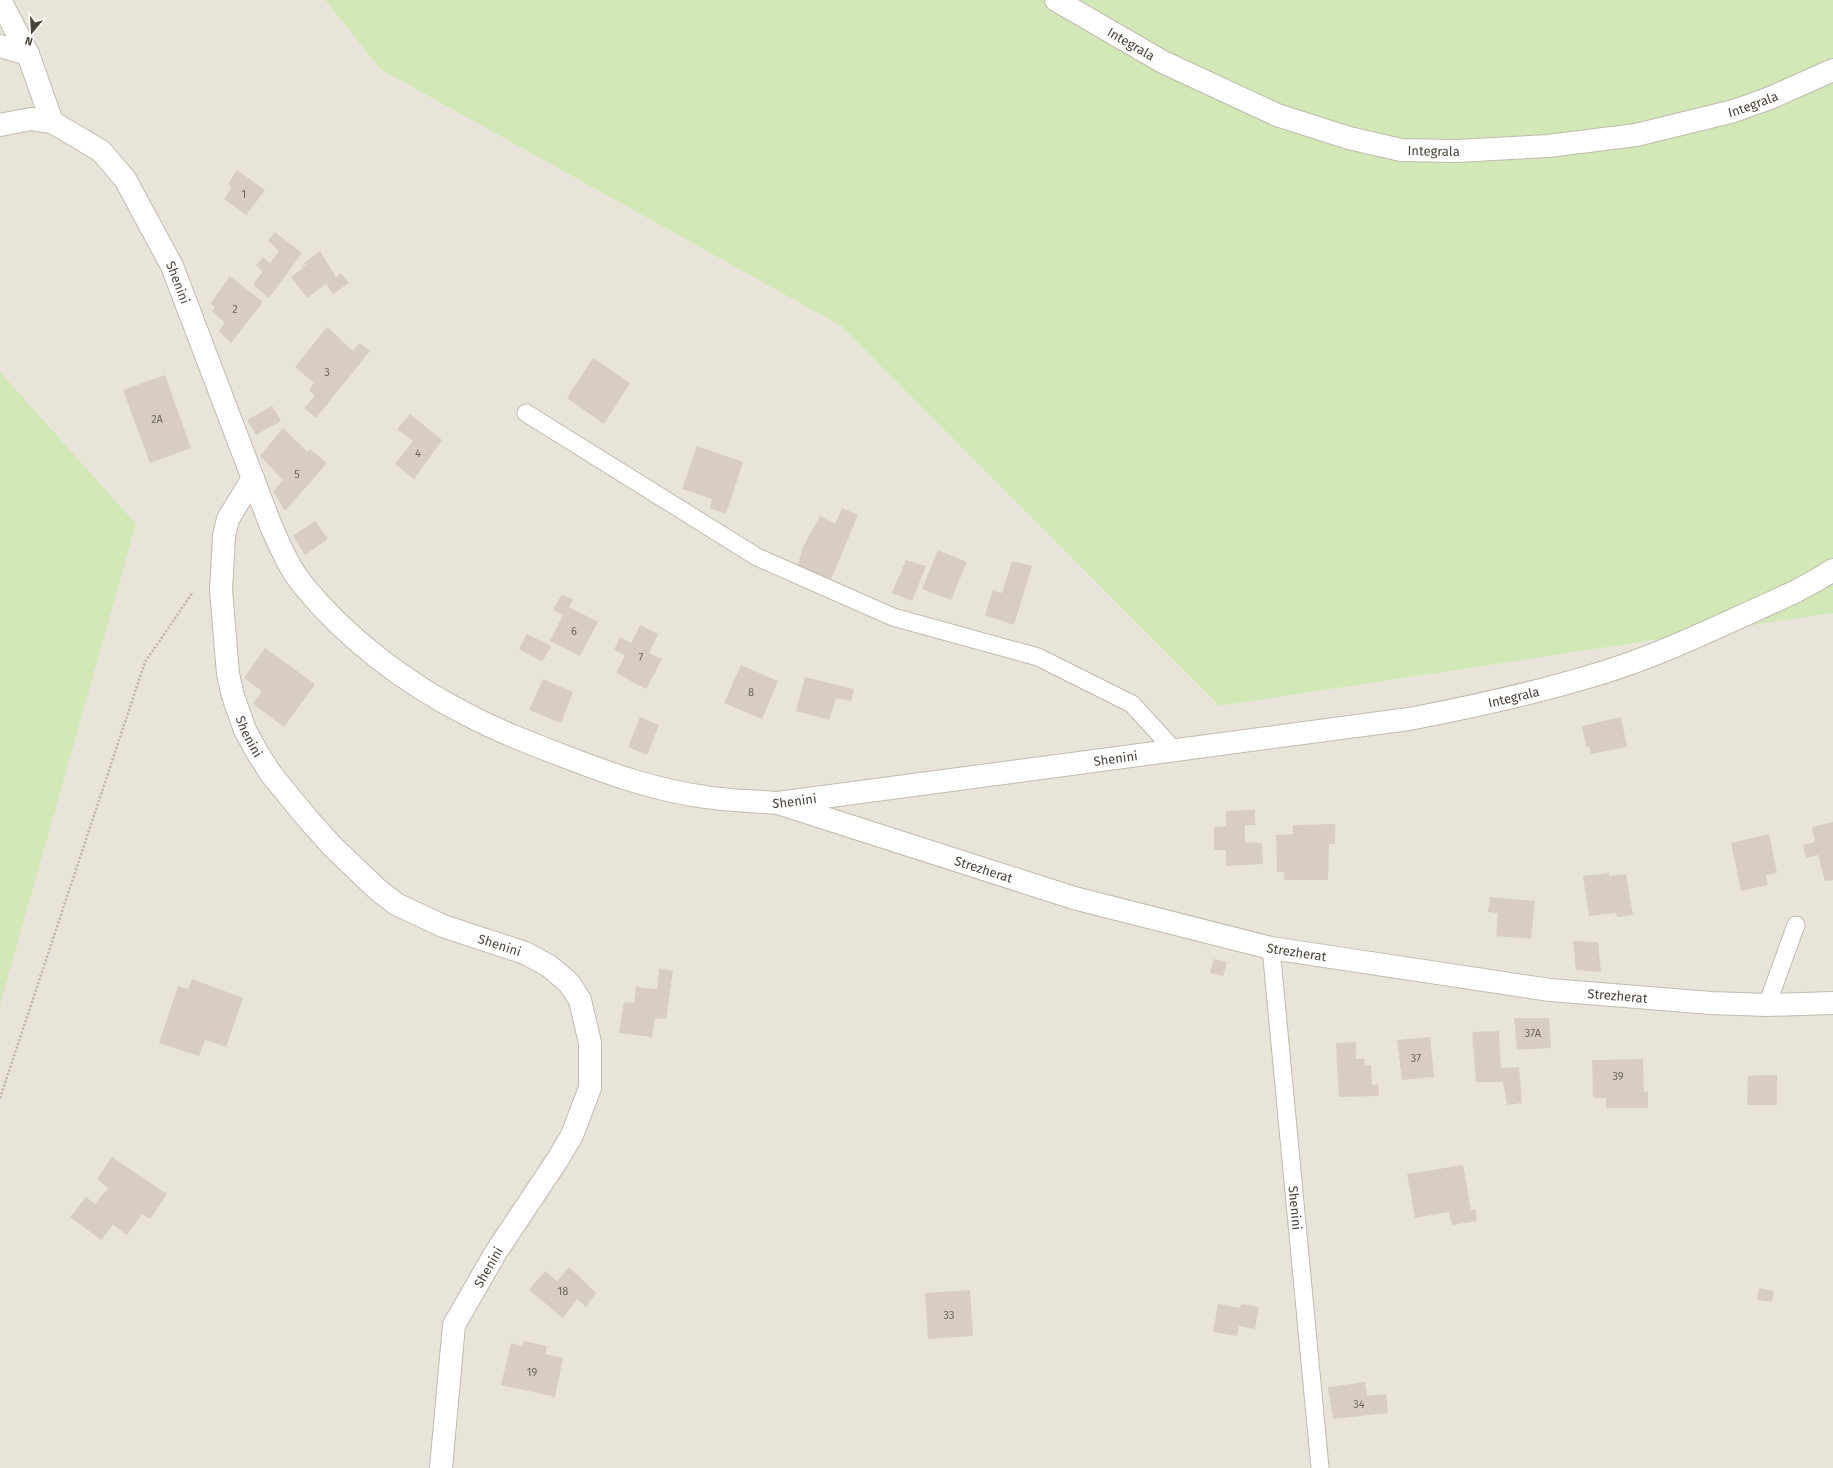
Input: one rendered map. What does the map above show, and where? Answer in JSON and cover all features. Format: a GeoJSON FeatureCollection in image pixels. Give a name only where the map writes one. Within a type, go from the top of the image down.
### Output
{"type":"FeatureCollection","features":[{"type":"Feature","properties":{"kind":"street"},"geometry":{"type":"LineString","coordinates":[[0,0],[28,54],[52,122],[31,119],[0,125]]}},
{"type":"Feature","properties":{"kind":"street","name":"Integrala"},"geometry":{"type":"LineString","coordinates":[[1056,0],[1163,62],[1277,115],[1349,138],[1401,150],[1456,151],[1548,146],[1636,135],[1734,111],[1770,98],[1833,70]]}},
{"type":"Feature","properties":{"kind":"street"},"geometry":{"type":"LineString","coordinates":[[0,46],[28,54]]}},
{"type":"Feature","properties":{"kind":"street","name":"Shenini"},"geometry":{"type":"LineString","coordinates":[[52,122],[101,151],[125,179],[148,219],[172,266],[271,526],[286,559],[302,584],[332,617],[366,647],[412,683],[466,714],[520,739],[599,770],[663,788],[706,798],[778,803],[1174,750]]}},
{"type":"Feature","properties":{"kind":"street","name":"Shenini"},"geometry":{"type":"LineString","coordinates":[[253,478],[228,519],[224,536],[221,590],[228,674],[233,696],[245,730],[257,752],[271,774],[332,846],[377,889],[396,904],[443,926],[525,953],[554,970],[569,983],[580,1000],[590,1043],[590,1088],[572,1135],[558,1159],[496,1252],[454,1325],[441,1468]]}},
{"type":"Feature","properties":{"kind":"street","name":"Integrala"},"geometry":{"type":"LineString","coordinates":[[1174,750],[1409,719],[1466,708],[1598,674],[1654,654],[1695,637],[1767,604],[1833,570]]}},
{"type":"Feature","properties":{"kind":"street","name":"Strezherat"},"geometry":{"type":"LineString","coordinates":[[778,803],[1074,898],[1271,948],[1550,990],[1711,1003],[1767,1005],[1833,1003]]}},
{"type":"Feature","properties":{"kind":"lane"},"geometry":{"type":"LineString","coordinates":[[526,413],[757,557],[893,617],[1038,657],[1132,704],[1174,750]]}},
{"type":"Feature","properties":{"kind":"lane"},"geometry":{"type":"LineString","coordinates":[[1767,1005],[1796,925]]}},
{"type":"Feature","properties":{"kind":"lane","name":"Shenini"},"geometry":{"type":"LineString","coordinates":[[1271,948],[1320,1468]]}},
{"type":"Feature","properties":{"kind":"path"},"geometry":{"type":"LineString","coordinates":[[0,1098],[145,662],[197,587]]}},
{"type":"Feature","properties":{"kind":"shaded area"},"geometry":{"type":"Polygon","coordinates":[[[0,0],[325,0],[380,69],[841,326],[1219,706],[1833,613],[1833,1468],[0,1468],[0,0]]]}},
{"type":"Feature","properties":{"kind":"green space"},"geometry":{"type":"Polygon","coordinates":[[[325,0],[1833,0],[1833,613],[1219,706],[841,326],[380,69],[325,0]]]}},
{"type":"Feature","properties":{"kind":"green space"},"geometry":{"type":"Polygon","coordinates":[[[0,372],[136,524],[0,1005],[0,372]]]}},
{"type":"Feature","properties":{"kind":"building"},"geometry":{"type":"Polygon","coordinates":[[[237,170],[265,190],[246,215],[224,199],[232,187],[228,184],[237,170]]]}},
{"type":"Feature","properties":{"kind":"building"},"geometry":{"type":"Polygon","coordinates":[[[275,232],[302,253],[269,298],[253,285],[263,271],[256,265],[263,257],[270,263],[279,251],[268,241],[275,232]]]}},
{"type":"Feature","properties":{"kind":"building"},"geometry":{"type":"Polygon","coordinates":[[[320,251],[336,277],[341,273],[349,283],[333,294],[326,284],[307,298],[291,277],[303,268],[303,265],[306,266],[304,263],[320,251]]]}},
{"type":"Feature","properties":{"kind":"building"},"geometry":{"type":"Polygon","coordinates":[[[230,276],[263,302],[231,343],[219,331],[225,323],[212,311],[215,307],[210,304],[230,276]]]}},
{"type":"Feature","properties":{"kind":"building"},"geometry":{"type":"Polygon","coordinates":[[[327,327],[353,351],[360,343],[370,351],[316,418],[304,408],[315,396],[309,390],[314,383],[295,367],[327,327]]]}},
{"type":"Feature","properties":{"kind":"building"},"geometry":{"type":"Polygon","coordinates":[[[593,358],[630,383],[604,424],[567,398],[593,358]]]}},
{"type":"Feature","properties":{"kind":"building"},"geometry":{"type":"Polygon","coordinates":[[[165,375],[191,448],[150,463],[123,390],[165,375]]]}},
{"type":"Feature","properties":{"kind":"building"},"geometry":{"type":"Polygon","coordinates":[[[272,406],[281,421],[256,435],[247,420],[272,406]]]}},
{"type":"Feature","properties":{"kind":"building"},"geometry":{"type":"Polygon","coordinates":[[[410,414],[442,440],[414,479],[395,464],[413,441],[397,429],[410,414]]]}},
{"type":"Feature","properties":{"kind":"building"},"geometry":{"type":"Polygon","coordinates":[[[283,428],[308,452],[310,449],[327,463],[285,511],[273,491],[283,480],[260,456],[283,428]]]}},
{"type":"Feature","properties":{"kind":"building"},"geometry":{"type":"Polygon","coordinates":[[[697,446],[743,462],[726,514],[710,508],[712,499],[682,489],[697,446]]]}},
{"type":"Feature","properties":{"kind":"building"},"geometry":{"type":"Polygon","coordinates":[[[842,508],[858,515],[830,582],[797,567],[803,547],[820,516],[835,524],[842,508]]]}},
{"type":"Feature","properties":{"kind":"building"},"geometry":{"type":"Polygon","coordinates":[[[315,521],[328,539],[305,555],[293,536],[315,521]]]}},
{"type":"Feature","properties":{"kind":"building"},"geometry":{"type":"Polygon","coordinates":[[[938,550],[967,562],[951,600],[922,589],[938,550]]]}},
{"type":"Feature","properties":{"kind":"building"},"geometry":{"type":"Polygon","coordinates":[[[906,560],[926,566],[912,601],[892,593],[906,560]]]}},
{"type":"Feature","properties":{"kind":"building"},"geometry":{"type":"Polygon","coordinates":[[[1012,561],[1032,566],[1014,625],[985,615],[993,590],[1002,593],[1012,561]]]}},
{"type":"Feature","properties":{"kind":"building"},"geometry":{"type":"Polygon","coordinates":[[[562,594],[573,600],[569,607],[598,622],[580,656],[550,641],[563,615],[553,610],[562,594]]]}},
{"type":"Feature","properties":{"kind":"building"},"geometry":{"type":"Polygon","coordinates":[[[640,625],[658,634],[649,653],[662,659],[646,689],[616,673],[625,655],[614,650],[620,637],[631,643],[640,625]]]}},
{"type":"Feature","properties":{"kind":"building"},"geometry":{"type":"Polygon","coordinates":[[[527,634],[551,646],[542,662],[519,649],[527,634]]]}},
{"type":"Feature","properties":{"kind":"building"},"geometry":{"type":"Polygon","coordinates":[[[265,648],[315,684],[284,727],[253,704],[262,691],[244,678],[265,648]]]}},
{"type":"Feature","properties":{"kind":"building"},"geometry":{"type":"Polygon","coordinates":[[[741,665],[778,681],[762,719],[724,703],[741,665]]]}},
{"type":"Feature","properties":{"kind":"building"},"geometry":{"type":"Polygon","coordinates":[[[805,677],[854,689],[851,701],[836,698],[829,720],[796,711],[805,677]]]}},
{"type":"Feature","properties":{"kind":"building"},"geometry":{"type":"Polygon","coordinates":[[[543,679],[573,692],[561,723],[529,710],[543,679]]]}},
{"type":"Feature","properties":{"kind":"building"},"geometry":{"type":"Polygon","coordinates":[[[640,717],[659,725],[647,755],[628,747],[640,717]]]}},
{"type":"Feature","properties":{"kind":"building"},"geometry":{"type":"Polygon","coordinates":[[[1621,717],[1627,747],[1591,754],[1589,746],[1586,747],[1582,726],[1621,717]]]}},
{"type":"Feature","properties":{"kind":"building"},"geometry":{"type":"Polygon","coordinates":[[[1255,810],[1255,825],[1245,825],[1245,842],[1262,843],[1263,864],[1226,866],[1226,850],[1214,850],[1214,827],[1226,826],[1226,811],[1255,810]]]}},
{"type":"Feature","properties":{"kind":"building"},"geometry":{"type":"Polygon","coordinates":[[[1833,822],[1833,880],[1825,881],[1818,855],[1806,858],[1803,845],[1815,842],[1812,827],[1833,822]]]}},
{"type":"Feature","properties":{"kind":"building"},"geometry":{"type":"Polygon","coordinates":[[[1335,824],[1335,844],[1329,844],[1328,880],[1284,880],[1284,872],[1277,872],[1276,835],[1293,834],[1293,825],[1335,824]]]}},
{"type":"Feature","properties":{"kind":"building"},"geometry":{"type":"Polygon","coordinates":[[[1769,834],[1777,873],[1766,875],[1768,885],[1741,891],[1731,843],[1769,834]]]}},
{"type":"Feature","properties":{"kind":"building"},"geometry":{"type":"Polygon","coordinates":[[[1609,873],[1609,876],[1626,874],[1633,915],[1617,917],[1616,913],[1589,916],[1583,876],[1609,873]]]}},
{"type":"Feature","properties":{"kind":"building"},"geometry":{"type":"Polygon","coordinates":[[[1490,897],[1535,901],[1531,939],[1496,936],[1498,913],[1488,912],[1490,897]]]}},
{"type":"Feature","properties":{"kind":"building"},"geometry":{"type":"Polygon","coordinates":[[[1573,941],[1598,942],[1601,972],[1576,970],[1573,941]]]}},
{"type":"Feature","properties":{"kind":"building"},"geometry":{"type":"Polygon","coordinates":[[[1214,959],[1227,962],[1223,976],[1210,973],[1214,959]]]}},
{"type":"Feature","properties":{"kind":"building"},"geometry":{"type":"Polygon","coordinates":[[[659,968],[673,971],[666,1019],[655,1018],[652,1037],[619,1033],[624,1002],[634,1003],[636,987],[657,989],[659,968]]]}},
{"type":"Feature","properties":{"kind":"building"},"geometry":{"type":"Polygon","coordinates":[[[192,979],[243,998],[226,1047],[205,1040],[199,1056],[159,1043],[178,986],[188,989],[192,979]]]}},
{"type":"Feature","properties":{"kind":"building"},"geometry":{"type":"Polygon","coordinates":[[[1514,1018],[1549,1018],[1551,1048],[1517,1050],[1514,1018]]]}},
{"type":"Feature","properties":{"kind":"building"},"geometry":{"type":"Polygon","coordinates":[[[1499,1031],[1501,1068],[1519,1067],[1522,1103],[1507,1105],[1503,1082],[1476,1082],[1472,1032],[1499,1031]]]}},
{"type":"Feature","properties":{"kind":"building"},"geometry":{"type":"Polygon","coordinates":[[[1430,1037],[1434,1077],[1402,1080],[1397,1040],[1430,1037]]]}},
{"type":"Feature","properties":{"kind":"building"},"geometry":{"type":"Polygon","coordinates":[[[1356,1042],[1356,1059],[1364,1059],[1365,1065],[1371,1065],[1372,1085],[1378,1084],[1379,1096],[1339,1097],[1336,1043],[1356,1042]]]}},
{"type":"Feature","properties":{"kind":"building"},"geometry":{"type":"Polygon","coordinates":[[[1643,1059],[1644,1092],[1648,1091],[1648,1108],[1606,1108],[1606,1098],[1593,1098],[1592,1060],[1643,1059]]]}},
{"type":"Feature","properties":{"kind":"building"},"geometry":{"type":"Polygon","coordinates":[[[1777,1075],[1777,1105],[1747,1105],[1748,1076],[1777,1075]]]}},
{"type":"Feature","properties":{"kind":"building"},"geometry":{"type":"Polygon","coordinates":[[[112,1157],[167,1194],[150,1219],[142,1214],[127,1235],[113,1225],[101,1240],[70,1217],[86,1197],[95,1204],[108,1188],[97,1179],[112,1157]]]}},
{"type":"Feature","properties":{"kind":"building"},"geometry":{"type":"Polygon","coordinates":[[[1463,1165],[1471,1210],[1475,1209],[1477,1221],[1452,1225],[1449,1212],[1415,1218],[1407,1174],[1463,1165]]]}},
{"type":"Feature","properties":{"kind":"building"},"geometry":{"type":"Polygon","coordinates":[[[569,1267],[596,1293],[586,1307],[577,1299],[563,1318],[529,1290],[545,1271],[557,1281],[569,1267]]]}},
{"type":"Feature","properties":{"kind":"building"},"geometry":{"type":"Polygon","coordinates":[[[1759,1288],[1774,1291],[1772,1302],[1757,1300],[1759,1288]]]}},
{"type":"Feature","properties":{"kind":"building"},"geometry":{"type":"Polygon","coordinates":[[[970,1290],[973,1336],[928,1339],[925,1293],[970,1290]]]}},
{"type":"Feature","properties":{"kind":"building"},"geometry":{"type":"Polygon","coordinates":[[[1218,1304],[1240,1308],[1241,1304],[1259,1307],[1255,1329],[1239,1326],[1237,1336],[1213,1332],[1218,1304]]]}},
{"type":"Feature","properties":{"kind":"building"},"geometry":{"type":"Polygon","coordinates":[[[524,1341],[547,1346],[545,1354],[563,1358],[555,1397],[501,1385],[511,1343],[522,1346],[524,1341]]]}},
{"type":"Feature","properties":{"kind":"building"},"geometry":{"type":"Polygon","coordinates":[[[1365,1382],[1367,1396],[1386,1394],[1388,1413],[1333,1419],[1328,1387],[1365,1382]]]}}]}
